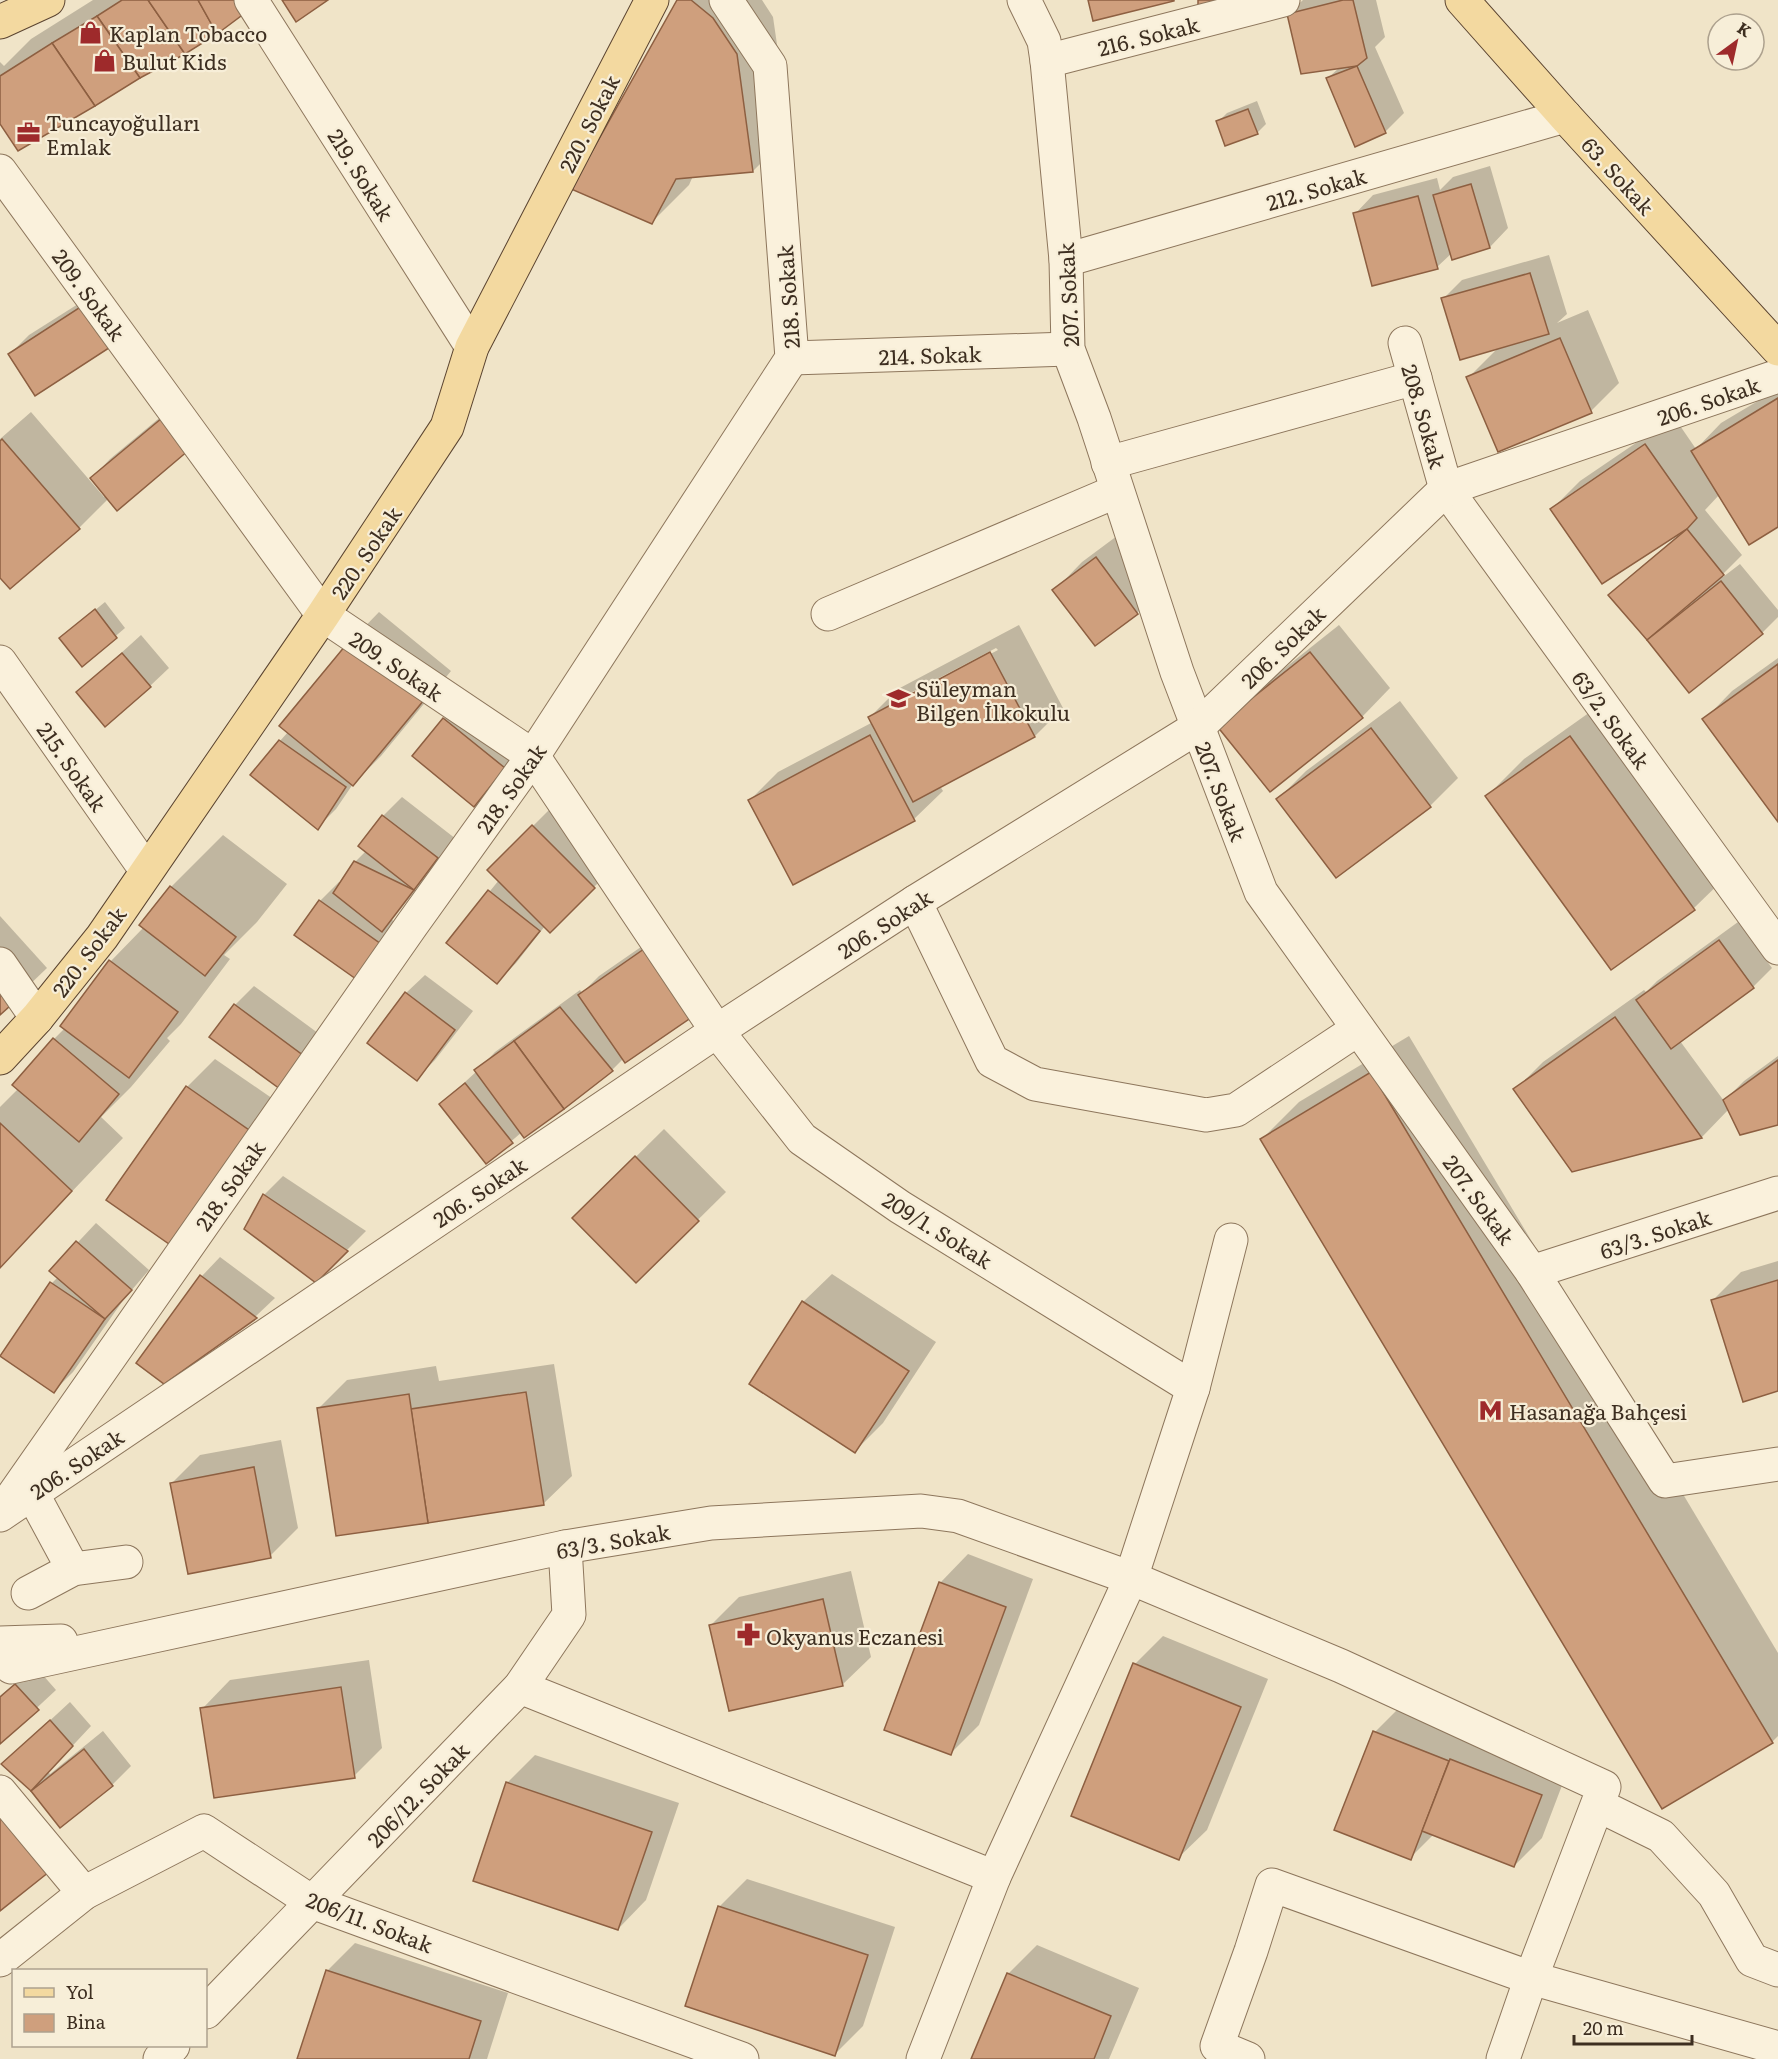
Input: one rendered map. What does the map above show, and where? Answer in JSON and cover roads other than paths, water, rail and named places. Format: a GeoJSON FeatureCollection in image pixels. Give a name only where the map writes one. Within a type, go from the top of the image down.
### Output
{"type":"FeatureCollection","features":[{"type":"Feature","properties":{"kind":"main road"},"geometry":{"type":"LineString","coordinates":[[0,21],[48,0]]}},
{"type":"Feature","properties":{"kind":"main road","name":"220. Sokak"},"geometry":{"type":"LineString","coordinates":[[0,1058],[37,1018],[102,937],[323,615],[447,427],[472,347],[652,0]]}},
{"type":"Feature","properties":{"kind":"main road","name":"63. Sokak"},"geometry":{"type":"LineString","coordinates":[[1462,0],[1778,349]]}},
{"type":"Feature","properties":{"kind":"street","name":"219. Sokak"},"geometry":{"type":"LineString","coordinates":[[251,0],[472,347]]}},
{"type":"Feature","properties":{"kind":"street","name":"218. Sokak"},"geometry":{"type":"LineString","coordinates":[[0,1514],[533,756],[792,358],[770,66],[726,0]]}},
{"type":"Feature","properties":{"kind":"street","name":"207. Sokak"},"geometry":{"type":"LineString","coordinates":[[1024,0],[1044,41],[1047,61],[1066,260],[1068,349],[1177,672],[1261,892],[1532,1272],[1665,1480],[1778,1464]]}},
{"type":"Feature","properties":{"kind":"street","name":"216. Sokak"},"geometry":{"type":"LineString","coordinates":[[1047,61],[1283,0]]}},
{"type":"Feature","properties":{"kind":"street","name":"212. Sokak"},"geometry":{"type":"LineString","coordinates":[[1066,260],[1565,116]]}},
{"type":"Feature","properties":{"kind":"street","name":"209. Sokak"},"geometry":{"type":"LineString","coordinates":[[0,171],[323,615],[533,756],[717,1031]]}},
{"type":"Feature","properties":{"kind":"street","name":"208. Sokak"},"geometry":{"type":"LineString","coordinates":[[1405,343],[1446,489]]}},
{"type":"Feature","properties":{"kind":"street","name":"214. Sokak"},"geometry":{"type":"LineString","coordinates":[[792,358],[1068,349]]}},
{"type":"Feature","properties":{"kind":"street","name":"206. Sokak"},"geometry":{"type":"LineString","coordinates":[[0,1514],[717,1031],[915,902],[1198,727],[1446,489],[1778,376]]}},
{"type":"Feature","properties":{"kind":"street"},"geometry":{"type":"LineString","coordinates":[[828,614],[1113,477],[1414,378]]}},
{"type":"Feature","properties":{"kind":"street","name":"63/2. Sokak"},"geometry":{"type":"LineString","coordinates":[[1446,489],[1778,948]]}},
{"type":"Feature","properties":{"kind":"street","name":"215. Sokak"},"geometry":{"type":"LineString","coordinates":[[0,662],[146,870]]}},
{"type":"Feature","properties":{"kind":"street"},"geometry":{"type":"LineString","coordinates":[[915,902],[992,1061],[1035,1084],[1206,1115],[1236,1110],[1358,1029]]}},
{"type":"Feature","properties":{"kind":"street"},"geometry":{"type":"LineString","coordinates":[[0,964],[37,1018]]}},
{"type":"Feature","properties":{"kind":"street","name":"209/1. Sokak"},"geometry":{"type":"LineString","coordinates":[[717,1031],[802,1139],[900,1207],[1193,1388]]}},
{"type":"Feature","properties":{"kind":"street","name":"63/3. Sokak"},"geometry":{"type":"LineString","coordinates":[[1532,1272],[1778,1193]]}},
{"type":"Feature","properties":{"kind":"street"},"geometry":{"type":"LineString","coordinates":[[923,2059],[994,1877],[1131,1578],[1193,1388],[1232,1240]]}},
{"type":"Feature","properties":{"kind":"street"},"geometry":{"type":"LineString","coordinates":[[32,1493],[73,1569]]}},
{"type":"Feature","properties":{"kind":"street","name":"63/3. Sokak"},"geometry":{"type":"LineString","coordinates":[[5,1655],[93,1650],[565,1547],[711,1523],[921,1511],[958,1516],[1131,1578],[1347,1668],[1604,1787],[1598,1805]]}},
{"type":"Feature","properties":{"kind":"street","name":"206/12. Sokak"},"geometry":{"type":"LineString","coordinates":[[207,2011],[520,1687],[569,1615],[565,1547]]}},
{"type":"Feature","properties":{"kind":"street"},"geometry":{"type":"LineString","coordinates":[[28,1593],[73,1569],[126,1562]]}},
{"type":"Feature","properties":{"kind":"street"},"geometry":{"type":"LineString","coordinates":[[520,1687],[994,1877]]}},
{"type":"Feature","properties":{"kind":"street"},"geometry":{"type":"LineString","coordinates":[[0,1792],[84,1893]]}},
{"type":"Feature","properties":{"kind":"street"},"geometry":{"type":"LineString","coordinates":[[1508,2057],[1531,1978],[1598,1805],[1661,1836],[1714,1894],[1752,1960],[1778,1970]]}},
{"type":"Feature","properties":{"kind":"street","name":"206/11. Sokak"},"geometry":{"type":"LineString","coordinates":[[0,1960],[84,1893],[204,1831],[312,1902],[742,2059]]}},
{"type":"Feature","properties":{"kind":"street"},"geometry":{"type":"LineString","coordinates":[[1248,2059],[1217,2046],[1272,1885],[1531,1978],[1778,2048]]}},
{"type":"Feature","properties":{"kind":"street"},"geometry":{"type":"LineString","coordinates":[[160,2059],[172,2047]]}},
{"type":"Feature","properties":{"kind":"place","name":"Kaplan Tobacco"},"geometry":{"type":"Point","coordinates":[91,32]}},
{"type":"Feature","properties":{"kind":"place","name":"Bulut Kids"},"geometry":{"type":"Point","coordinates":[104,60]}},
{"type":"Feature","properties":{"kind":"place","name":"Tuncayoğulları Emlak"},"geometry":{"type":"Point","coordinates":[28,133]}},
{"type":"Feature","properties":{"kind":"place","name":"Süleyman Bilgen İlkokulu"},"geometry":{"type":"Point","coordinates":[898,699]}},
{"type":"Feature","properties":{"kind":"place","name":"Hasanağa Bahçesi"},"geometry":{"type":"Point","coordinates":[1491,1410]}},
{"type":"Feature","properties":{"kind":"place","name":"Okyanus Eczanesi"},"geometry":{"type":"Point","coordinates":[748,1635]}}]}
